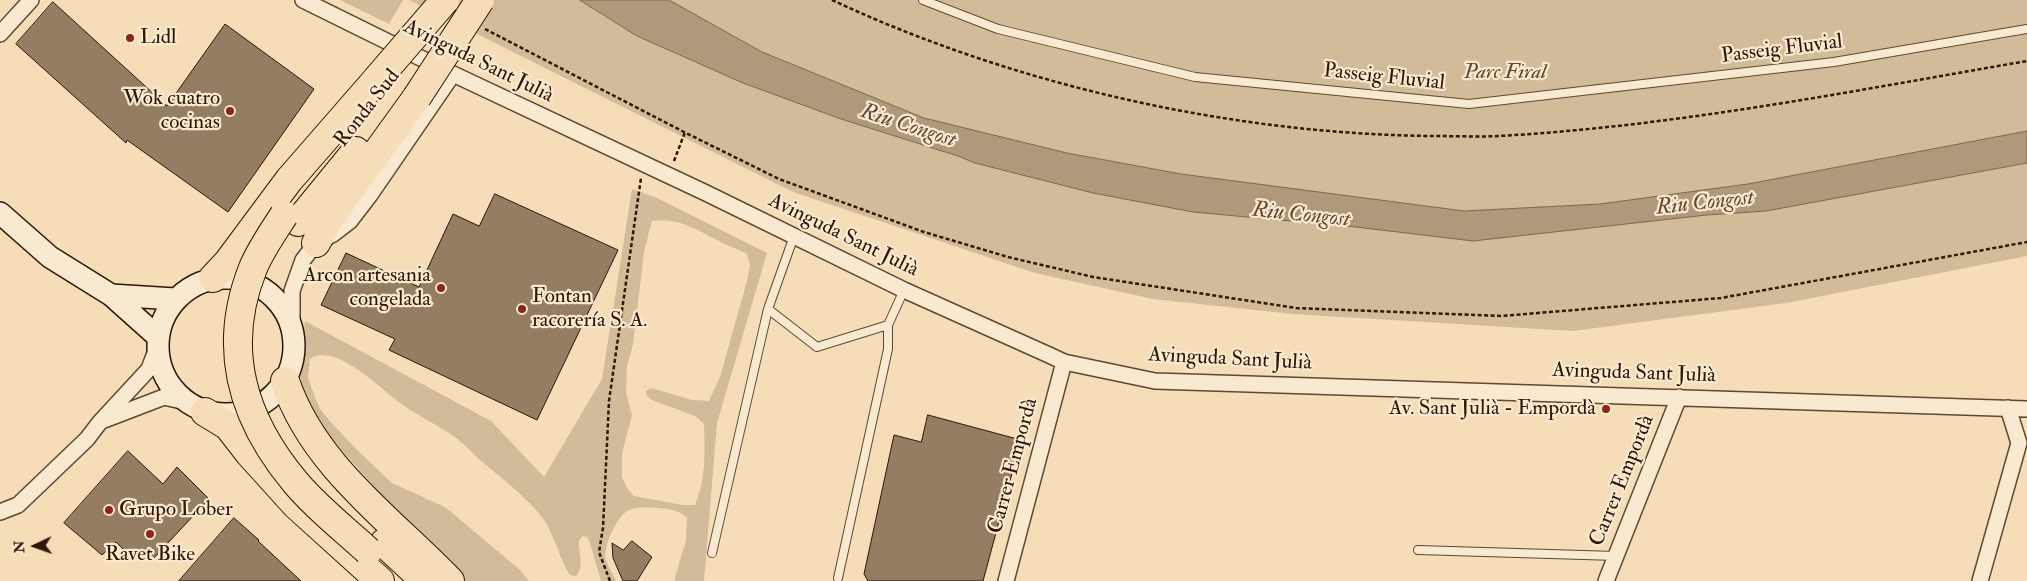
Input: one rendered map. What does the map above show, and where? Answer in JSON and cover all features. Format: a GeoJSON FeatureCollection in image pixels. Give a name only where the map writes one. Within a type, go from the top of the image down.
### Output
{"type":"FeatureCollection","features":[{"type":"Feature","properties":{"kind":"highway"},"geometry":{"type":"LineString","coordinates":[[316,243],[396,88],[445,0]]}},
{"type":"Feature","properties":{"kind":"highway","name":"Ronda Sud"},"geometry":{"type":"LineString","coordinates":[[396,88],[450,0]]}},
{"type":"Feature","properties":{"kind":"highway","name":"Ronda Sud"},"geometry":{"type":"LineString","coordinates":[[376,547],[297,485],[272,454],[256,424],[244,391],[238,352],[238,322],[245,291],[265,244],[291,218],[469,0]]}},
{"type":"Feature","properties":{"kind":"highway"},"geometry":{"type":"LineString","coordinates":[[213,278],[228,262],[289,180],[396,88],[480,0]]}},
{"type":"Feature","properties":{"kind":"highway"},"geometry":{"type":"LineString","coordinates":[[285,380],[293,404],[307,430],[330,461],[359,493],[416,545],[450,581]]}},
{"type":"Feature","properties":{"kind":"highway"},"geometry":{"type":"LineString","coordinates":[[196,407],[228,426],[248,453],[296,505],[380,581]]}},
{"type":"Feature","properties":{"kind":"highway"},"geometry":{"type":"LineString","coordinates":[[376,547],[401,581]]}},
{"type":"Feature","properties":{"kind":"highway"},"geometry":{"type":"LineString","coordinates":[[376,547],[425,581]]}},
{"type":"Feature","properties":{"kind":"street"},"geometry":{"type":"LineString","coordinates":[[0,33],[31,0]]}},
{"type":"Feature","properties":{"kind":"street","name":"Avinguda Sant Julià"},"geometry":{"type":"LineString","coordinates":[[303,0],[904,290],[1064,362],[1155,381],[2027,409]]}},
{"type":"Feature","properties":{"kind":"street"},"geometry":{"type":"LineString","coordinates":[[100,422],[164,398],[220,414],[239,413],[256,408],[272,397],[285,380],[292,364],[294,345],[292,291],[303,260],[316,243],[333,234],[350,221],[453,74]]}},
{"type":"Feature","properties":{"kind":"street"},"geometry":{"type":"LineString","coordinates":[[0,213],[50,258],[112,295],[157,342],[162,372],[170,387],[196,407]]}},
{"type":"Feature","properties":{"kind":"street"},"geometry":{"type":"LineString","coordinates":[[0,512],[18,505],[87,439],[148,368],[167,310],[175,299],[190,287],[213,278],[233,278],[253,283],[270,294],[283,309],[292,329]]}},
{"type":"Feature","properties":{"kind":"street"},"geometry":{"type":"LineString","coordinates":[[112,295],[175,299]]}},
{"type":"Feature","properties":{"kind":"street","name":"Carrer Empordà"},"geometry":{"type":"LineString","coordinates":[[1006,581],[1064,362]]}},
{"type":"Feature","properties":{"kind":"street","name":"Carrer Empordà"},"geometry":{"type":"LineString","coordinates":[[1606,581],[1679,397]]}},
{"type":"Feature","properties":{"kind":"street"},"geometry":{"type":"LineString","coordinates":[[1980,581],[2019,443],[2008,408],[2027,404]]}},
{"type":"Feature","properties":{"kind":"lane","name":"Passeig Fluvial"},"geometry":{"type":"LineString","coordinates":[[923,0],[998,29],[1195,77],[1469,104],[1834,62],[2027,28]]}},
{"type":"Feature","properties":{"kind":"lane"},"geometry":{"type":"LineString","coordinates":[[712,553],[768,309],[794,236]]}},
{"type":"Feature","properties":{"kind":"lane"},"geometry":{"type":"LineString","coordinates":[[838,578],[888,349],[888,324],[904,290]]}},
{"type":"Feature","properties":{"kind":"lane"},"geometry":{"type":"LineString","coordinates":[[768,309],[817,347],[888,324]]}},
{"type":"Feature","properties":{"kind":"lane"},"geometry":{"type":"LineString","coordinates":[[1418,550],[1616,556]]}},
{"type":"Feature","properties":{"kind":"path"},"geometry":{"type":"LineString","coordinates":[[482,28],[779,179],[924,232],[1008,257],[1093,277],[1296,308],[1501,316],[1721,298],[2027,242]]}},
{"type":"Feature","properties":{"kind":"path"},"geometry":{"type":"LineString","coordinates":[[668,176],[685,132]]}},
{"type":"Feature","properties":{"kind":"path"},"geometry":{"type":"LineString","coordinates":[[610,581],[599,552],[603,528],[609,401],[643,164]]}},
{"type":"Feature","properties":{"kind":"green space"},"geometry":{"type":"Polygon","coordinates":[[[340,0],[403,0],[389,24],[340,0]]]}},
{"type":"Feature","properties":{"kind":"green space"},"geometry":{"type":"Polygon","coordinates":[[[409,0],[580,0],[637,36],[743,83],[841,119],[975,163],[1093,193],[1193,212],[1356,227],[1473,241],[1707,215],[1766,211],[2027,163],[2027,256],[1786,303],[1573,331],[1293,314],[1153,299],[1035,273],[793,192],[409,0]]]}},
{"type":"Feature","properties":{"kind":"green space","name":"Parc Firal"},"geometry":{"type":"Polygon","coordinates":[[[669,0],[2027,0],[2027,131],[1748,184],[1600,204],[1464,211],[1181,174],[1067,153],[925,118],[762,52],[669,0]]]}},
{"type":"Feature","properties":{"kind":"green space"},"geometry":{"type":"Polygon","coordinates":[[[632,189],[657,198],[767,253],[717,423],[704,581],[674,581],[686,540],[687,518],[674,510],[658,508],[631,509],[623,514],[615,526],[608,541],[605,555],[616,581],[601,581],[588,538],[583,536],[579,540],[579,572],[576,576],[570,575],[543,518],[517,491],[458,440],[407,408],[357,369],[332,356],[320,355],[310,359],[308,378],[319,407],[357,450],[392,483],[445,507],[519,569],[529,581],[466,581],[383,496],[318,424],[301,401],[300,364],[305,321],[491,421],[544,477],[602,379],[632,189]],[[652,221],[644,252],[633,344],[627,366],[626,393],[632,415],[622,453],[622,477],[627,488],[634,496],[683,505],[695,505],[703,476],[704,424],[695,416],[652,400],[647,396],[646,391],[651,388],[692,400],[709,401],[720,377],[750,265],[747,254],[744,252],[687,225],[652,221]]]}},
{"type":"Feature","properties":{"kind":"water","name":"Riu Congost"},"geometry":{"type":"Polygon","coordinates":[[[580,0],[669,0],[762,52],[924,118],[1067,153],[1181,174],[1464,211],[1600,204],[1748,184],[2027,131],[2027,163],[1766,211],[1707,215],[1473,241],[1356,227],[1193,212],[1093,193],[975,163],[841,119],[743,83],[637,36],[580,0]]]}},
{"type":"Feature","properties":{"kind":"building"},"geometry":{"type":"Polygon","coordinates":[[[53,2],[167,106],[225,24],[314,89],[228,212],[127,140],[126,143],[16,44],[53,2]]]}},
{"type":"Feature","properties":{"kind":"building","name":"Fontan racorería S. A."},"geometry":{"type":"Polygon","coordinates":[[[495,194],[618,250],[537,420],[389,350],[395,339],[321,305],[346,253],[419,287],[453,214],[479,226],[495,194]]]}},
{"type":"Feature","properties":{"kind":"building"},"geometry":{"type":"Polygon","coordinates":[[[928,415],[1021,440],[983,581],[868,581],[864,574],[894,435],[921,442],[928,415]]]}},
{"type":"Feature","properties":{"kind":"building"},"geometry":{"type":"Polygon","coordinates":[[[128,451],[163,484],[177,467],[209,499],[152,560],[140,549],[132,558],[116,542],[102,555],[64,523],[128,451]]]}},
{"type":"Feature","properties":{"kind":"building"},"geometry":{"type":"Polygon","coordinates":[[[234,518],[259,540],[301,581],[179,581],[234,518]]]}},
{"type":"Feature","properties":{"kind":"building"},"geometry":{"type":"Polygon","coordinates":[[[632,541],[652,557],[637,581],[623,581],[613,558],[612,543],[623,550],[632,541]]]}},
{"type":"Feature","properties":{"kind":"place","name":"Lidl"},"geometry":{"type":"Point","coordinates":[130,38]}},
{"type":"Feature","properties":{"kind":"place","name":"Wok cuatro cocinas"},"geometry":{"type":"Point","coordinates":[230,111]}},
{"type":"Feature","properties":{"kind":"place","name":"Arcon artesania congelada"},"geometry":{"type":"Point","coordinates":[441,288]}},
{"type":"Feature","properties":{"kind":"place","name":"Fontan racorería S. A."},"geometry":{"type":"Point","coordinates":[522,309]}},
{"type":"Feature","properties":{"kind":"place","name":"Av. Sant Julià - Empordà"},"geometry":{"type":"Point","coordinates":[1606,409]}},
{"type":"Feature","properties":{"kind":"place","name":"Grupo Lober"},"geometry":{"type":"Point","coordinates":[109,510]}},
{"type":"Feature","properties":{"kind":"place","name":"Ravet Bike"},"geometry":{"type":"Point","coordinates":[150,534]}}]}
